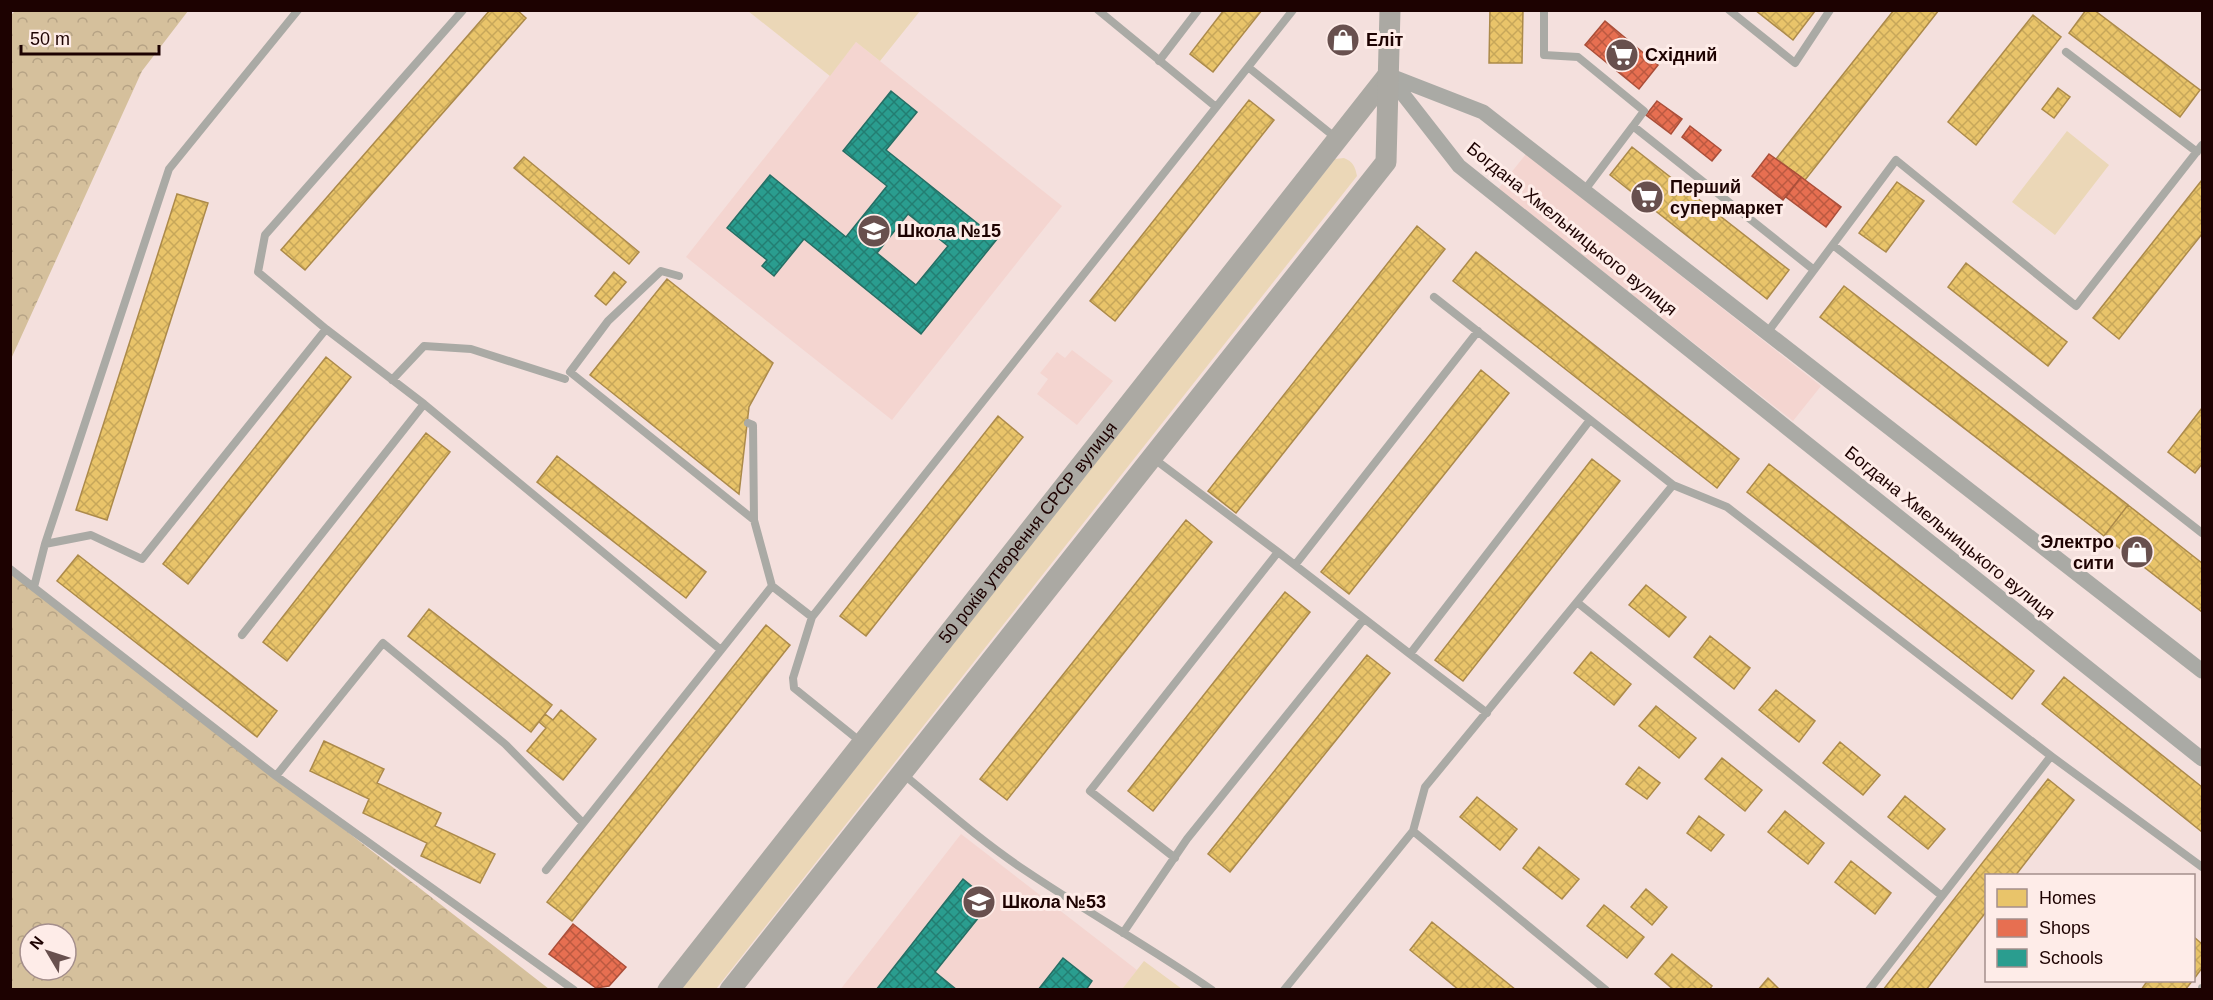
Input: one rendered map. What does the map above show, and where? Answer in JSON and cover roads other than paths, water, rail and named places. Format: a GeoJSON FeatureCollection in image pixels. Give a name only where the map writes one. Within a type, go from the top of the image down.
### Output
{"type":"FeatureCollection","features":[{"type":"Feature","properties":{"kind":"main road"},"geometry":{"type":"LineString","coordinates":[[730,990],[1386,162],[1390,10]]}},
{"type":"Feature","properties":{"kind":"main road","name":"50 років утворення СРСР вулиця"},"geometry":{"type":"LineString","coordinates":[[668,990],[1388,75]]}},
{"type":"Feature","properties":{"kind":"street","name":"Богдана Хмельницького вулиця"},"geometry":{"type":"LineString","coordinates":[[1388,75],[1483,112],[2202,671]]}},
{"type":"Feature","properties":{"kind":"street","name":"Богдана Хмельницького вулиця"},"geometry":{"type":"LineString","coordinates":[[1388,75],[1459,166],[2202,759]]}},
{"type":"Feature","properties":{"kind":"lane"},"geometry":{"type":"LineString","coordinates":[[33,587],[45,544],[168,170],[298,10]]}},
{"type":"Feature","properties":{"kind":"lane"},"geometry":{"type":"LineString","coordinates":[[463,10],[265,235],[258,272],[326,329],[423,404],[721,650]]}},
{"type":"Feature","properties":{"kind":"lane"},"geometry":{"type":"LineString","coordinates":[[1098,10],[1216,107]]}},
{"type":"Feature","properties":{"kind":"lane"},"geometry":{"type":"LineString","coordinates":[[1159,61],[1198,10]]}},
{"type":"Feature","properties":{"kind":"lane"},"geometry":{"type":"LineString","coordinates":[[862,743],[794,688],[793,678],[812,617],[1293,10]]}},
{"type":"Feature","properties":{"kind":"lane"},"geometry":{"type":"LineString","coordinates":[[1544,10],[1544,55],[1578,57],[1644,111],[1584,191]]}},
{"type":"Feature","properties":{"kind":"lane"},"geometry":{"type":"LineString","coordinates":[[1729,10],[1795,63],[1830,10]]}},
{"type":"Feature","properties":{"kind":"lane"},"geometry":{"type":"LineString","coordinates":[[1767,333],[1896,160],[2076,306],[2200,149],[2066,52]]}},
{"type":"Feature","properties":{"kind":"lane"},"geometry":{"type":"LineString","coordinates":[[1248,67],[1337,138]]}},
{"type":"Feature","properties":{"kind":"lane"},"geometry":{"type":"LineString","coordinates":[[1633,126],[1814,270]]}},
{"type":"Feature","properties":{"kind":"lane"},"geometry":{"type":"LineString","coordinates":[[1833,245],[2202,532]]}},
{"type":"Feature","properties":{"kind":"lane"},"geometry":{"type":"LineString","coordinates":[[679,276],[661,271],[609,321],[570,372],[754,520]]}},
{"type":"Feature","properties":{"kind":"lane"},"geometry":{"type":"LineString","coordinates":[[1434,297],[1673,485],[1727,507],[2051,756],[2202,867]]}},
{"type":"Feature","properties":{"kind":"lane"},"geometry":{"type":"LineString","coordinates":[[45,544],[92,536],[142,559],[326,329]]}},
{"type":"Feature","properties":{"kind":"lane"},"geometry":{"type":"LineString","coordinates":[[1295,565],[1478,331]]}},
{"type":"Feature","properties":{"kind":"lane"},"geometry":{"type":"LineString","coordinates":[[392,380],[424,346],[471,349],[565,379]]}},
{"type":"Feature","properties":{"kind":"lane"},"geometry":{"type":"LineString","coordinates":[[242,635],[423,404]]}},
{"type":"Feature","properties":{"kind":"lane"},"geometry":{"type":"LineString","coordinates":[[1410,654],[1590,420]]}},
{"type":"Feature","properties":{"kind":"lane"},"geometry":{"type":"LineString","coordinates":[[748,423],[753,425],[754,520],[772,586],[812,617]]}},
{"type":"Feature","properties":{"kind":"lane"},"geometry":{"type":"LineString","coordinates":[[1152,458],[1487,713]]}},
{"type":"Feature","properties":{"kind":"lane"},"geometry":{"type":"LineString","coordinates":[[1284,990],[1413,831],[1425,788],[1673,485]]}},
{"type":"Feature","properties":{"kind":"lane"},"geometry":{"type":"LineString","coordinates":[[1175,858],[1090,790],[1278,552]]}},
{"type":"Feature","properties":{"kind":"lane"},"geometry":{"type":"LineString","coordinates":[[10,569],[276,776],[574,990]]}},
{"type":"Feature","properties":{"kind":"lane"},"geometry":{"type":"LineString","coordinates":[[546,870],[772,586]]}},
{"type":"Feature","properties":{"kind":"lane"},"geometry":{"type":"LineString","coordinates":[[1578,603],[1942,896]]}},
{"type":"Feature","properties":{"kind":"lane"},"geometry":{"type":"LineString","coordinates":[[1123,933],[1187,839],[1364,619]]}},
{"type":"Feature","properties":{"kind":"lane"},"geometry":{"type":"LineString","coordinates":[[276,776],[383,643],[505,744],[583,823]]}},
{"type":"Feature","properties":{"kind":"lane"},"geometry":{"type":"LineString","coordinates":[[1869,990],[2051,756]]}},
{"type":"Feature","properties":{"kind":"lane"},"geometry":{"type":"LineString","coordinates":[[902,773],[964,825],[1024,870],[1123,933],[1156,951],[1212,990]]}},
{"type":"Feature","properties":{"kind":"lane"},"geometry":{"type":"LineString","coordinates":[[1413,831],[1606,990]]}},
{"type":"Feature","properties":{"kind":"place","name":"Еліт"},"geometry":{"type":"Point","coordinates":[1343,40]}},
{"type":"Feature","properties":{"kind":"place","name":"Східний"},"geometry":{"type":"Point","coordinates":[1622,55]}},
{"type":"Feature","properties":{"kind":"place","name":"Перший супермаркет"},"geometry":{"type":"Point","coordinates":[1647,197]}},
{"type":"Feature","properties":{"kind":"place","name":"Школа №15"},"geometry":{"type":"Point","coordinates":[874,231]}},
{"type":"Feature","properties":{"kind":"place","name":"Электро сити"},"geometry":{"type":"Point","coordinates":[2137,552]}},
{"type":"Feature","properties":{"kind":"place","name":"Школа №53"},"geometry":{"type":"Point","coordinates":[979,902]}}]}
